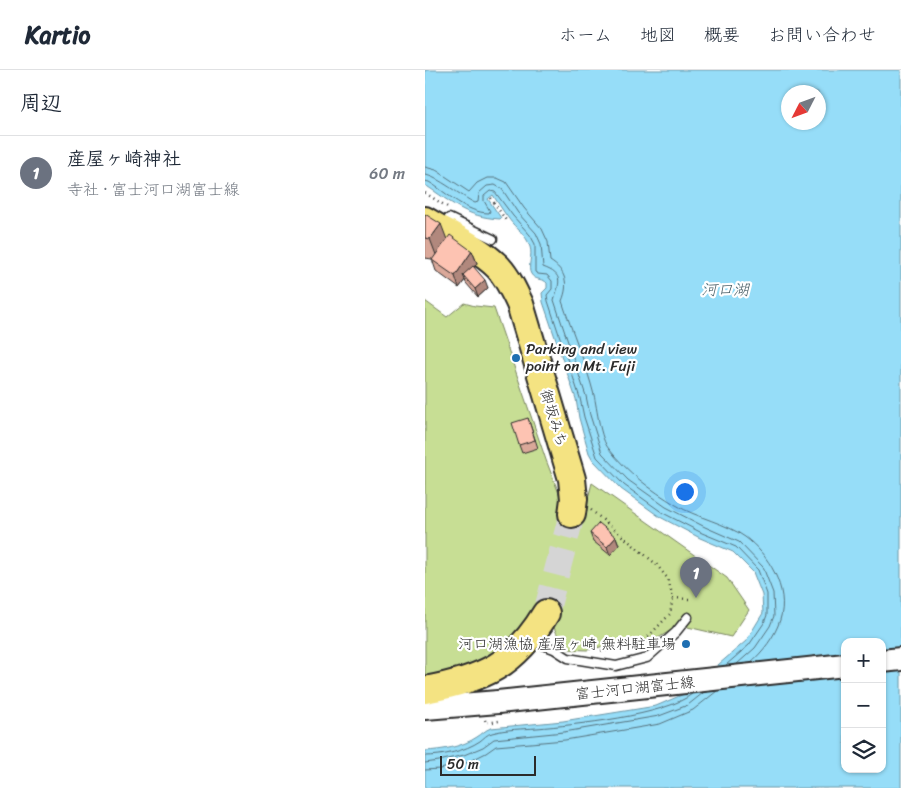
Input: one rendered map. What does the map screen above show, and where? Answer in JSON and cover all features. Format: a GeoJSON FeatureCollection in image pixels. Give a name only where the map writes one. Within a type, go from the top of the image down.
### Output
{"type":"FeatureCollection","features":[{"type":"Feature","properties":{"kind":"highway","name":"御坂みち"},"geometry":{"type":"LineString","coordinates":[[432,224],[481,254],[497,267],[510,283],[520,304],[572,479],[574,499],[572,514]]}},
{"type":"Feature","properties":{"kind":"highway"},"geometry":{"type":"LineString","coordinates":[[425,690],[482,674],[512,656],[529,640],[546,613]]}},
{"type":"Feature","properties":{"kind":"main road"},"geometry":{"type":"LineString","coordinates":[[886,661],[901,659]]}},
{"type":"Feature","properties":{"kind":"main road","name":"富士河口湖富士線"},"geometry":{"type":"LineString","coordinates":[[425,708],[841,665]]}},
{"type":"Feature","properties":{"kind":"lane"},"geometry":{"type":"LineString","coordinates":[[432,224],[449,218],[493,239]]}},
{"type":"Feature","properties":{"kind":"lane"},"geometry":{"type":"LineString","coordinates":[[529,640],[554,649],[568,658],[616,666],[647,658],[676,632],[688,617]]}},
{"type":"Feature","properties":{"kind":"path"},"geometry":{"type":"LineString","coordinates":[[491,198],[507,222]]}},
{"type":"Feature","properties":{"kind":"path"},"geometry":{"type":"LineString","coordinates":[[673,598],[689,598]]}},
{"type":"Feature","properties":{"kind":"green space"},"geometry":{"type":"Polygon","coordinates":[[[425,301],[447,317],[464,303],[494,308],[546,460],[565,509],[582,521],[592,483],[727,578],[749,610],[731,637],[679,625],[652,642],[627,641],[587,650],[564,649],[550,619],[491,665],[425,678],[425,301]]]}},
{"type":"Feature","properties":{"kind":"water","name":"河口湖"},"geometry":{"type":"Polygon","coordinates":[[[425,70],[901,70],[901,788],[425,788],[425,751],[458,746],[491,728],[563,721],[656,706],[684,694],[746,641],[763,613],[762,595],[753,572],[733,552],[700,538],[660,517],[621,489],[593,460],[589,453],[579,418],[576,399],[543,302],[542,293],[547,288],[547,283],[535,278],[531,274],[531,250],[524,235],[509,219],[493,195],[488,199],[500,219],[488,218],[468,212],[425,185],[425,70]]]}},
{"type":"Feature","properties":{"kind":"building"},"geometry":{"type":"Polygon","coordinates":[[[425,214],[441,224],[430,239],[425,238],[425,214]]]}},
{"type":"Feature","properties":{"kind":"building"},"geometry":{"type":"Polygon","coordinates":[[[450,235],[472,251],[455,276],[432,260],[450,235]]]}},
{"type":"Feature","properties":{"kind":"building"},"geometry":{"type":"Polygon","coordinates":[[[473,266],[485,280],[475,289],[463,275],[473,266]]]}},
{"type":"Feature","properties":{"kind":"building"},"geometry":{"type":"Polygon","coordinates":[[[528,418],[535,440],[519,445],[512,423],[528,418]]]}},
{"type":"Feature","properties":{"kind":"building"},"geometry":{"type":"Polygon","coordinates":[[[599,523],[616,537],[607,547],[590,533],[599,523]]]}},
{"type":"Feature","properties":{"kind":"tunnel"},"geometry":{"type":"LineString","coordinates":[[546,613],[572,514]]}},
{"type":"Feature","properties":{"kind":"place","name":"Parking and view point on Mt. Fuji"},"geometry":{"type":"Point","coordinates":[516,358]}},
{"type":"Feature","properties":{"kind":"place","name":"産屋ヶ崎神社"},"geometry":{"type":"Point","coordinates":[696,598]}},
{"type":"Feature","properties":{"kind":"place","name":"河口湖漁協 産屋ヶ崎 無料駐車場"},"geometry":{"type":"Point","coordinates":[686,644]}}]}
